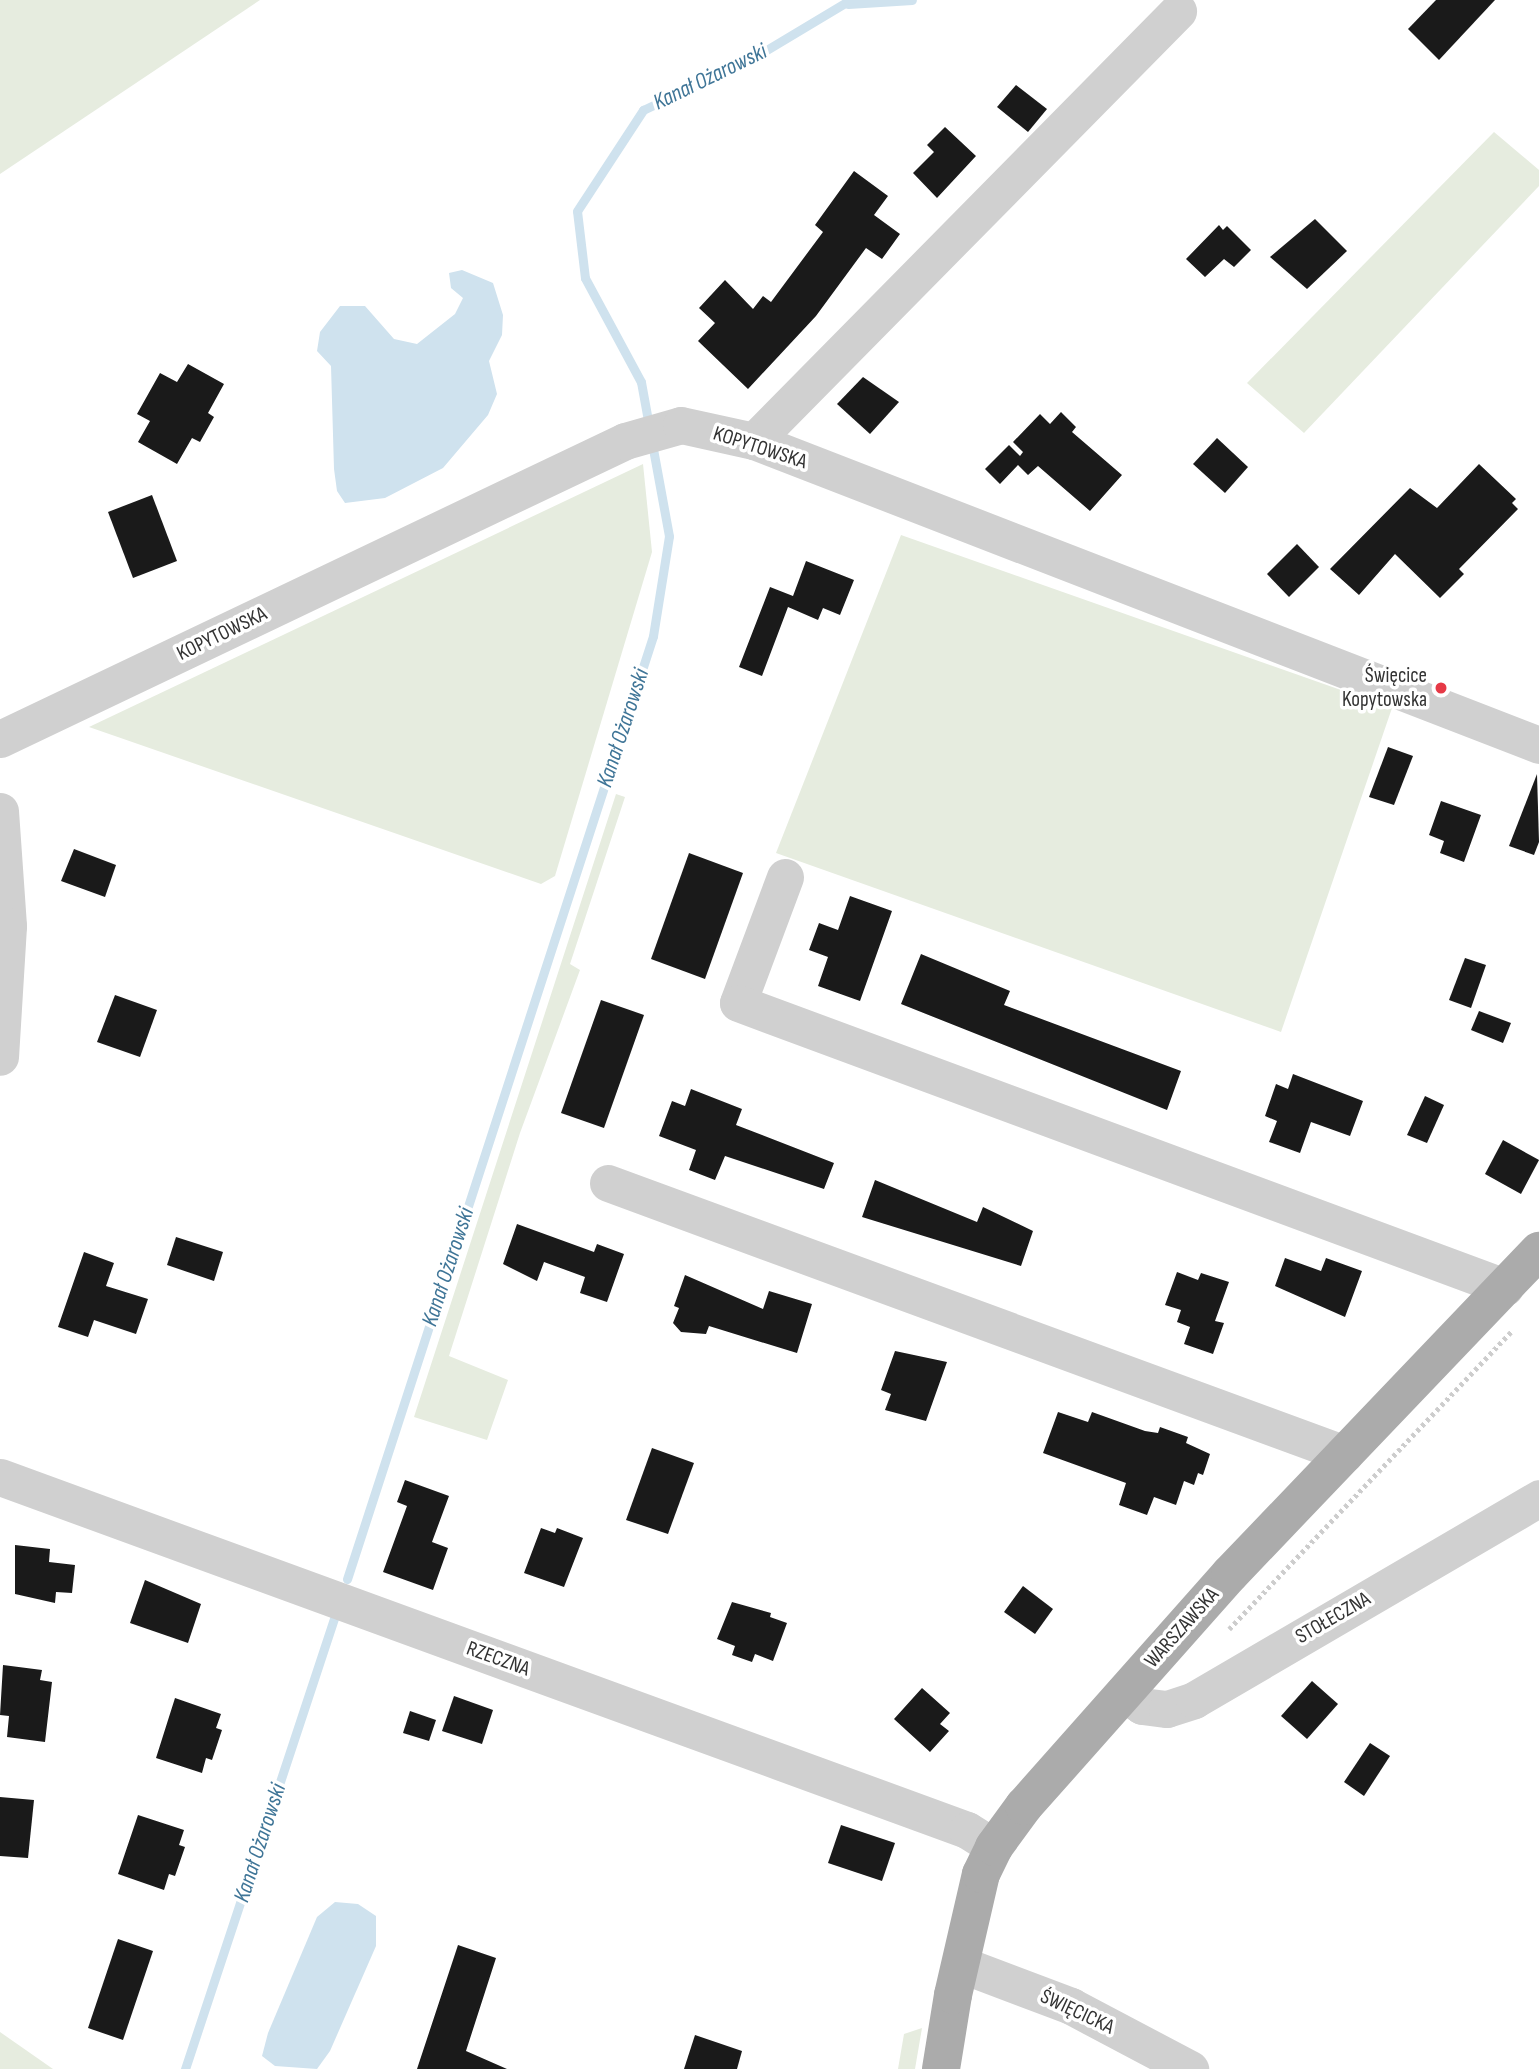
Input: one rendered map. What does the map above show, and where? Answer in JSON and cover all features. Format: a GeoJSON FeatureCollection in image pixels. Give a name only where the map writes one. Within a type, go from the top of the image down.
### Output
{"type":"FeatureCollection","features":[{"type":"Feature","properties":{"kind":"main road","name":"WARSZAWSKA"},"geometry":{"type":"LineString","coordinates":[[941,2069],[960,1964],[978,1886],[994,1847],[1057,1764],[1345,1454],[1539,1251]]}},
{"type":"Feature","properties":{"kind":"street"},"geometry":{"type":"LineString","coordinates":[[754,441],[1178,11]]}},
{"type":"Feature","properties":{"kind":"street","name":"KOPYTOWSKA"},"geometry":{"type":"LineString","coordinates":[[0,739],[650,434],[681,425],[754,441],[1539,745]]}},
{"type":"Feature","properties":{"kind":"street"},"geometry":{"type":"LineString","coordinates":[[0,811],[8,926],[0,1056]]}},
{"type":"Feature","properties":{"kind":"street"},"geometry":{"type":"LineString","coordinates":[[785,877],[738,1003],[1505,1287]]}},
{"type":"Feature","properties":{"kind":"street"},"geometry":{"type":"LineString","coordinates":[[608,1183],[1345,1454]]}},
{"type":"Feature","properties":{"kind":"street","name":"RZECZNA"},"geometry":{"type":"LineString","coordinates":[[0,1477],[967,1830],[994,1847]]}},
{"type":"Feature","properties":{"kind":"street","name":"STOŁECZNA"},"geometry":{"type":"LineString","coordinates":[[1123,1693],[1142,1706],[1167,1709],[1194,1700],[1539,1498]]}},
{"type":"Feature","properties":{"kind":"street","name":"ŚWIĘCICKA"},"geometry":{"type":"LineString","coordinates":[[960,1964],[1071,2006],[1190,2069]]}},
{"type":"Feature","properties":{"kind":"shaded area"},"geometry":{"type":"Polygon","coordinates":[[[0,0],[260,0],[0,174],[0,0]]]}},
{"type":"Feature","properties":{"kind":"shaded area"},"geometry":{"type":"Polygon","coordinates":[[[1494,132],[1539,170],[1539,186],[1304,433],[1247,383],[1494,132]]]}},
{"type":"Feature","properties":{"kind":"shaded area"},"geometry":{"type":"Polygon","coordinates":[[[643,464],[652,552],[555,876],[541,884],[89,727],[643,464]]]}},
{"type":"Feature","properties":{"kind":"shaded area"},"geometry":{"type":"Polygon","coordinates":[[[901,535],[1392,708],[1281,1032],[776,853],[901,535]]]}},
{"type":"Feature","properties":{"kind":"shaded area"},"geometry":{"type":"Polygon","coordinates":[[[616,794],[625,797],[570,964],[580,970],[520,1133],[449,1356],[508,1380],[487,1440],[414,1417],[616,794]]]}},
{"type":"Feature","properties":{"kind":"shaded area"},"geometry":{"type":"Polygon","coordinates":[[[922,2028],[915,2069],[898,2069],[904,2034],[922,2028]]]}},
{"type":"Feature","properties":{"kind":"shaded area"},"geometry":{"type":"Polygon","coordinates":[[[0,2032],[53,2069],[0,2069],[0,2032]]]}},
{"type":"Feature","properties":{"kind":"water"},"geometry":{"type":"Polygon","coordinates":[[[462,270],[493,283],[503,315],[502,335],[489,361],[497,394],[488,415],[443,468],[385,498],[345,503],[337,491],[331,366],[317,351],[320,332],[340,306],[365,306],[394,339],[417,344],[455,314],[463,298],[451,288],[449,273],[462,270]]]}},
{"type":"Feature","properties":{"kind":"water"},"geometry":{"type":"Polygon","coordinates":[[[335,1902],[358,1904],[376,1916],[376,1946],[330,2051],[317,2069],[275,2066],[262,2056],[268,2033],[317,1917],[335,1902]]]}},
{"type":"Feature","properties":{"kind":"building"},"geometry":{"type":"Polygon","coordinates":[[[1436,0],[1495,0],[1439,60],[1408,29],[1436,0]]]}},
{"type":"Feature","properties":{"kind":"building"},"geometry":{"type":"Polygon","coordinates":[[[1016,85],[1047,109],[1028,132],[997,107],[1016,85]]]}},
{"type":"Feature","properties":{"kind":"building"},"geometry":{"type":"Polygon","coordinates":[[[945,127],[976,156],[937,198],[913,173],[934,152],[927,145],[945,127]]]}},
{"type":"Feature","properties":{"kind":"building"},"geometry":{"type":"Polygon","coordinates":[[[854,171],[888,196],[874,215],[900,234],[882,259],[866,248],[816,316],[748,389],[698,341],[715,323],[699,308],[725,280],[753,309],[763,296],[771,302],[823,232],[815,225],[854,171]]]}},
{"type":"Feature","properties":{"kind":"building"},"geometry":{"type":"Polygon","coordinates":[[[1315,219],[1347,251],[1307,289],[1270,257],[1315,219]]]}},
{"type":"Feature","properties":{"kind":"building"},"geometry":{"type":"Polygon","coordinates":[[[1219,225],[1223,230],[1227,226],[1251,250],[1234,267],[1224,259],[1205,277],[1186,259],[1219,225]]]}},
{"type":"Feature","properties":{"kind":"building"},"geometry":{"type":"Polygon","coordinates":[[[188,364],[224,384],[208,413],[214,417],[200,442],[192,438],[177,464],[138,442],[150,421],[137,414],[160,373],[177,382],[188,364]]]}},
{"type":"Feature","properties":{"kind":"building"},"geometry":{"type":"Polygon","coordinates":[[[863,377],[899,402],[870,434],[837,404],[863,377]]]}},
{"type":"Feature","properties":{"kind":"building"},"geometry":{"type":"Polygon","coordinates":[[[1061,412],[1076,427],[1072,432],[1122,475],[1090,511],[1038,466],[1028,475],[1018,465],[1000,484],[985,469],[1009,445],[1020,456],[1023,452],[1013,442],[1040,414],[1050,424],[1061,412]]]}},
{"type":"Feature","properties":{"kind":"building"},"geometry":{"type":"Polygon","coordinates":[[[1217,438],[1248,467],[1225,493],[1193,464],[1217,438]]]}},
{"type":"Feature","properties":{"kind":"building"},"geometry":{"type":"Polygon","coordinates":[[[1479,464],[1516,499],[1512,503],[1518,509],[1459,569],[1464,574],[1440,598],[1395,554],[1359,595],[1330,569],[1410,488],[1437,508],[1479,464]]]}},
{"type":"Feature","properties":{"kind":"building"},"geometry":{"type":"Polygon","coordinates":[[[152,495],[177,561],[133,578],[108,512],[152,495]]]}},
{"type":"Feature","properties":{"kind":"building"},"geometry":{"type":"Polygon","coordinates":[[[1297,544],[1319,567],[1289,597],[1267,574],[1297,544]]]}},
{"type":"Feature","properties":{"kind":"building"},"geometry":{"type":"Polygon","coordinates":[[[806,561],[854,580],[840,615],[823,608],[818,620],[788,607],[762,676],[739,667],[770,587],[793,596],[806,561]]]}},
{"type":"Feature","properties":{"kind":"building"},"geometry":{"type":"Polygon","coordinates":[[[1388,747],[1413,756],[1394,805],[1369,797],[1388,747]]]}},
{"type":"Feature","properties":{"kind":"building"},"geometry":{"type":"Polygon","coordinates":[[[1537,774],[1539,842],[1534,855],[1509,846],[1537,774]]]}},
{"type":"Feature","properties":{"kind":"building"},"geometry":{"type":"Polygon","coordinates":[[[1441,801],[1481,815],[1464,862],[1440,853],[1444,841],[1429,835],[1441,801]]]}},
{"type":"Feature","properties":{"kind":"building"},"geometry":{"type":"Polygon","coordinates":[[[74,849],[116,865],[105,897],[61,881],[74,849]]]}},
{"type":"Feature","properties":{"kind":"building"},"geometry":{"type":"Polygon","coordinates":[[[689,853],[743,873],[705,979],[651,959],[689,853]]]}},
{"type":"Feature","properties":{"kind":"building"},"geometry":{"type":"Polygon","coordinates":[[[850,896],[892,911],[860,1001],[818,986],[828,957],[809,950],[819,923],[838,930],[850,896]]]}},
{"type":"Feature","properties":{"kind":"building"},"geometry":{"type":"Polygon","coordinates":[[[921,954],[1010,991],[1004,1005],[1181,1071],[1167,1110],[901,1004],[921,954]]]}},
{"type":"Feature","properties":{"kind":"building"},"geometry":{"type":"Polygon","coordinates":[[[1465,958],[1486,965],[1471,1008],[1449,1000],[1465,958]]]}},
{"type":"Feature","properties":{"kind":"building"},"geometry":{"type":"Polygon","coordinates":[[[115,995],[157,1010],[140,1057],[97,1042],[115,995]]]}},
{"type":"Feature","properties":{"kind":"building"},"geometry":{"type":"Polygon","coordinates":[[[601,1000],[644,1015],[604,1128],[561,1113],[601,1000]]]}},
{"type":"Feature","properties":{"kind":"building"},"geometry":{"type":"Polygon","coordinates":[[[1479,1011],[1511,1023],[1503,1043],[1471,1030],[1479,1011]]]}},
{"type":"Feature","properties":{"kind":"building"},"geometry":{"type":"Polygon","coordinates":[[[1293,1074],[1363,1101],[1350,1136],[1311,1122],[1300,1153],[1269,1142],[1277,1121],[1265,1116],[1276,1084],[1288,1089],[1293,1074]]]}},
{"type":"Feature","properties":{"kind":"building"},"geometry":{"type":"Polygon","coordinates":[[[691,1089],[742,1109],[736,1125],[834,1163],[824,1189],[725,1156],[715,1180],[689,1170],[696,1150],[659,1136],[672,1101],[685,1106],[691,1089]]]}},
{"type":"Feature","properties":{"kind":"building"},"geometry":{"type":"Polygon","coordinates":[[[1425,1096],[1444,1105],[1427,1143],[1407,1135],[1425,1096]]]}},
{"type":"Feature","properties":{"kind":"building"},"geometry":{"type":"Polygon","coordinates":[[[1503,1140],[1539,1160],[1521,1194],[1485,1174],[1503,1140]]]}},
{"type":"Feature","properties":{"kind":"building"},"geometry":{"type":"Polygon","coordinates":[[[875,1180],[977,1222],[983,1207],[1033,1231],[1021,1266],[862,1217],[875,1180]]]}},
{"type":"Feature","properties":{"kind":"building"},"geometry":{"type":"Polygon","coordinates":[[[517,1224],[594,1252],[597,1244],[624,1254],[607,1302],[580,1293],[585,1277],[544,1262],[537,1281],[503,1264],[517,1224]]]}},
{"type":"Feature","properties":{"kind":"building"},"geometry":{"type":"Polygon","coordinates":[[[176,1237],[223,1252],[214,1281],[167,1265],[176,1237]]]}},
{"type":"Feature","properties":{"kind":"building"},"geometry":{"type":"Polygon","coordinates":[[[84,1252],[114,1263],[106,1286],[148,1299],[136,1334],[94,1320],[88,1337],[58,1327],[84,1252]]]}},
{"type":"Feature","properties":{"kind":"building"},"geometry":{"type":"Polygon","coordinates":[[[1285,1258],[1321,1271],[1326,1258],[1362,1271],[1345,1317],[1275,1286],[1285,1258]]]}},
{"type":"Feature","properties":{"kind":"building"},"geometry":{"type":"Polygon","coordinates":[[[1177,1272],[1198,1280],[1201,1273],[1229,1282],[1215,1321],[1224,1323],[1213,1354],[1184,1344],[1190,1327],[1177,1322],[1181,1310],[1165,1305],[1177,1272]]]}},
{"type":"Feature","properties":{"kind":"building"},"geometry":{"type":"Polygon","coordinates":[[[685,1275],[763,1309],[769,1291],[812,1304],[797,1353],[709,1326],[706,1334],[681,1332],[673,1323],[679,1308],[674,1306],[685,1275]]]}},
{"type":"Feature","properties":{"kind":"building"},"geometry":{"type":"Polygon","coordinates":[[[895,1351],[947,1362],[926,1421],[885,1410],[891,1394],[881,1390],[895,1351]]]}},
{"type":"Feature","properties":{"kind":"building"},"geometry":{"type":"Polygon","coordinates":[[[1058,1412],[1088,1422],[1092,1412],[1145,1431],[1158,1433],[1160,1427],[1188,1437],[1186,1443],[1210,1454],[1203,1475],[1198,1473],[1194,1485],[1184,1481],[1176,1505],[1154,1497],[1147,1515],[1119,1505],[1126,1483],[1043,1453],[1058,1412]]]}},
{"type":"Feature","properties":{"kind":"building"},"geometry":{"type":"Polygon","coordinates":[[[652,1448],[694,1463],[668,1534],[626,1520],[652,1448]]]}},
{"type":"Feature","properties":{"kind":"building"},"geometry":{"type":"Polygon","coordinates":[[[405,1480],[449,1496],[432,1542],[448,1548],[433,1590],[383,1572],[407,1506],[397,1502],[405,1480]]]}},
{"type":"Feature","properties":{"kind":"building"},"geometry":{"type":"Polygon","coordinates":[[[541,1528],[555,1533],[557,1528],[583,1538],[564,1587],[524,1573],[541,1528]]]}},
{"type":"Feature","properties":{"kind":"building"},"geometry":{"type":"Polygon","coordinates":[[[15,1545],[50,1549],[49,1562],[75,1565],[72,1593],[56,1592],[55,1603],[15,1594],[15,1545]]]}},
{"type":"Feature","properties":{"kind":"building"},"geometry":{"type":"Polygon","coordinates":[[[145,1580],[201,1604],[188,1643],[130,1623],[145,1580]]]}},
{"type":"Feature","properties":{"kind":"building"},"geometry":{"type":"Polygon","coordinates":[[[1023,1586],[1053,1609],[1035,1634],[1004,1612],[1023,1586]]]}},
{"type":"Feature","properties":{"kind":"building"},"geometry":{"type":"Polygon","coordinates":[[[732,1602],[771,1613],[770,1617],[787,1623],[773,1661],[755,1654],[752,1662],[732,1655],[735,1646],[717,1639],[732,1602]]]}},
{"type":"Feature","properties":{"kind":"building"},"geometry":{"type":"Polygon","coordinates":[[[3,1665],[42,1670],[40,1680],[52,1682],[45,1742],[7,1737],[9,1716],[0,1715],[3,1665]]]}},
{"type":"Feature","properties":{"kind":"building"},"geometry":{"type":"Polygon","coordinates":[[[1312,1681],[1338,1704],[1307,1739],[1281,1716],[1312,1681]]]}},
{"type":"Feature","properties":{"kind":"building"},"geometry":{"type":"Polygon","coordinates":[[[922,1688],[950,1713],[940,1724],[949,1731],[930,1752],[894,1719],[922,1688]]]}},
{"type":"Feature","properties":{"kind":"building"},"geometry":{"type":"Polygon","coordinates":[[[454,1696],[493,1710],[482,1744],[442,1731],[454,1696]]]}},
{"type":"Feature","properties":{"kind":"building"},"geometry":{"type":"Polygon","coordinates":[[[175,1698],[221,1714],[216,1728],[222,1730],[212,1760],[206,1758],[202,1773],[156,1758],[175,1698]]]}},
{"type":"Feature","properties":{"kind":"building"},"geometry":{"type":"Polygon","coordinates":[[[410,1711],[436,1720],[429,1741],[403,1733],[410,1711]]]}},
{"type":"Feature","properties":{"kind":"building"},"geometry":{"type":"Polygon","coordinates":[[[1370,1743],[1390,1756],[1364,1796],[1344,1782],[1370,1743]]]}},
{"type":"Feature","properties":{"kind":"building"},"geometry":{"type":"Polygon","coordinates":[[[0,1797],[34,1800],[28,1858],[0,1856],[0,1797]]]}},
{"type":"Feature","properties":{"kind":"building"},"geometry":{"type":"Polygon","coordinates":[[[138,1815],[184,1830],[179,1845],[185,1847],[175,1876],[169,1874],[164,1890],[118,1874],[138,1815]]]}},
{"type":"Feature","properties":{"kind":"building"},"geometry":{"type":"Polygon","coordinates":[[[841,1825],[895,1843],[882,1881],[828,1863],[841,1825]]]}},
{"type":"Feature","properties":{"kind":"building"},"geometry":{"type":"Polygon","coordinates":[[[118,1939],[153,1951],[123,2040],[88,2028],[118,1939]]]}},
{"type":"Feature","properties":{"kind":"building"},"geometry":{"type":"Polygon","coordinates":[[[458,1945],[496,1958],[466,2051],[507,2069],[417,2069],[458,1945]]]}},
{"type":"Feature","properties":{"kind":"building"},"geometry":{"type":"Polygon","coordinates":[[[695,2035],[742,2051],[737,2069],[684,2069],[695,2035]]]}},
{"type":"Feature","properties":{"kind":"waterway","name":"Kanał Ożarowski"},"geometry":{"type":"LineString","coordinates":[[649,426],[641,382],[585,278],[577,211],[643,110],[755,57],[850,0]]}},
{"type":"Feature","properties":{"kind":"waterway"},"geometry":{"type":"LineString","coordinates":[[848,4],[912,0]]}},
{"type":"Feature","properties":{"kind":"waterway","name":"Kanał Ożarowski"},"geometry":{"type":"LineString","coordinates":[[347,1579],[653,636],[669,536],[652,443]]}},
{"type":"Feature","properties":{"kind":"waterway","name":"Kanał Ożarowski"},"geometry":{"type":"LineString","coordinates":[[185,2069],[335,1616]]}},
{"type":"Feature","properties":{"kind":"place","name":"Święcice Kopytowska"},"geometry":{"type":"Point","coordinates":[1441,688]}}]}
